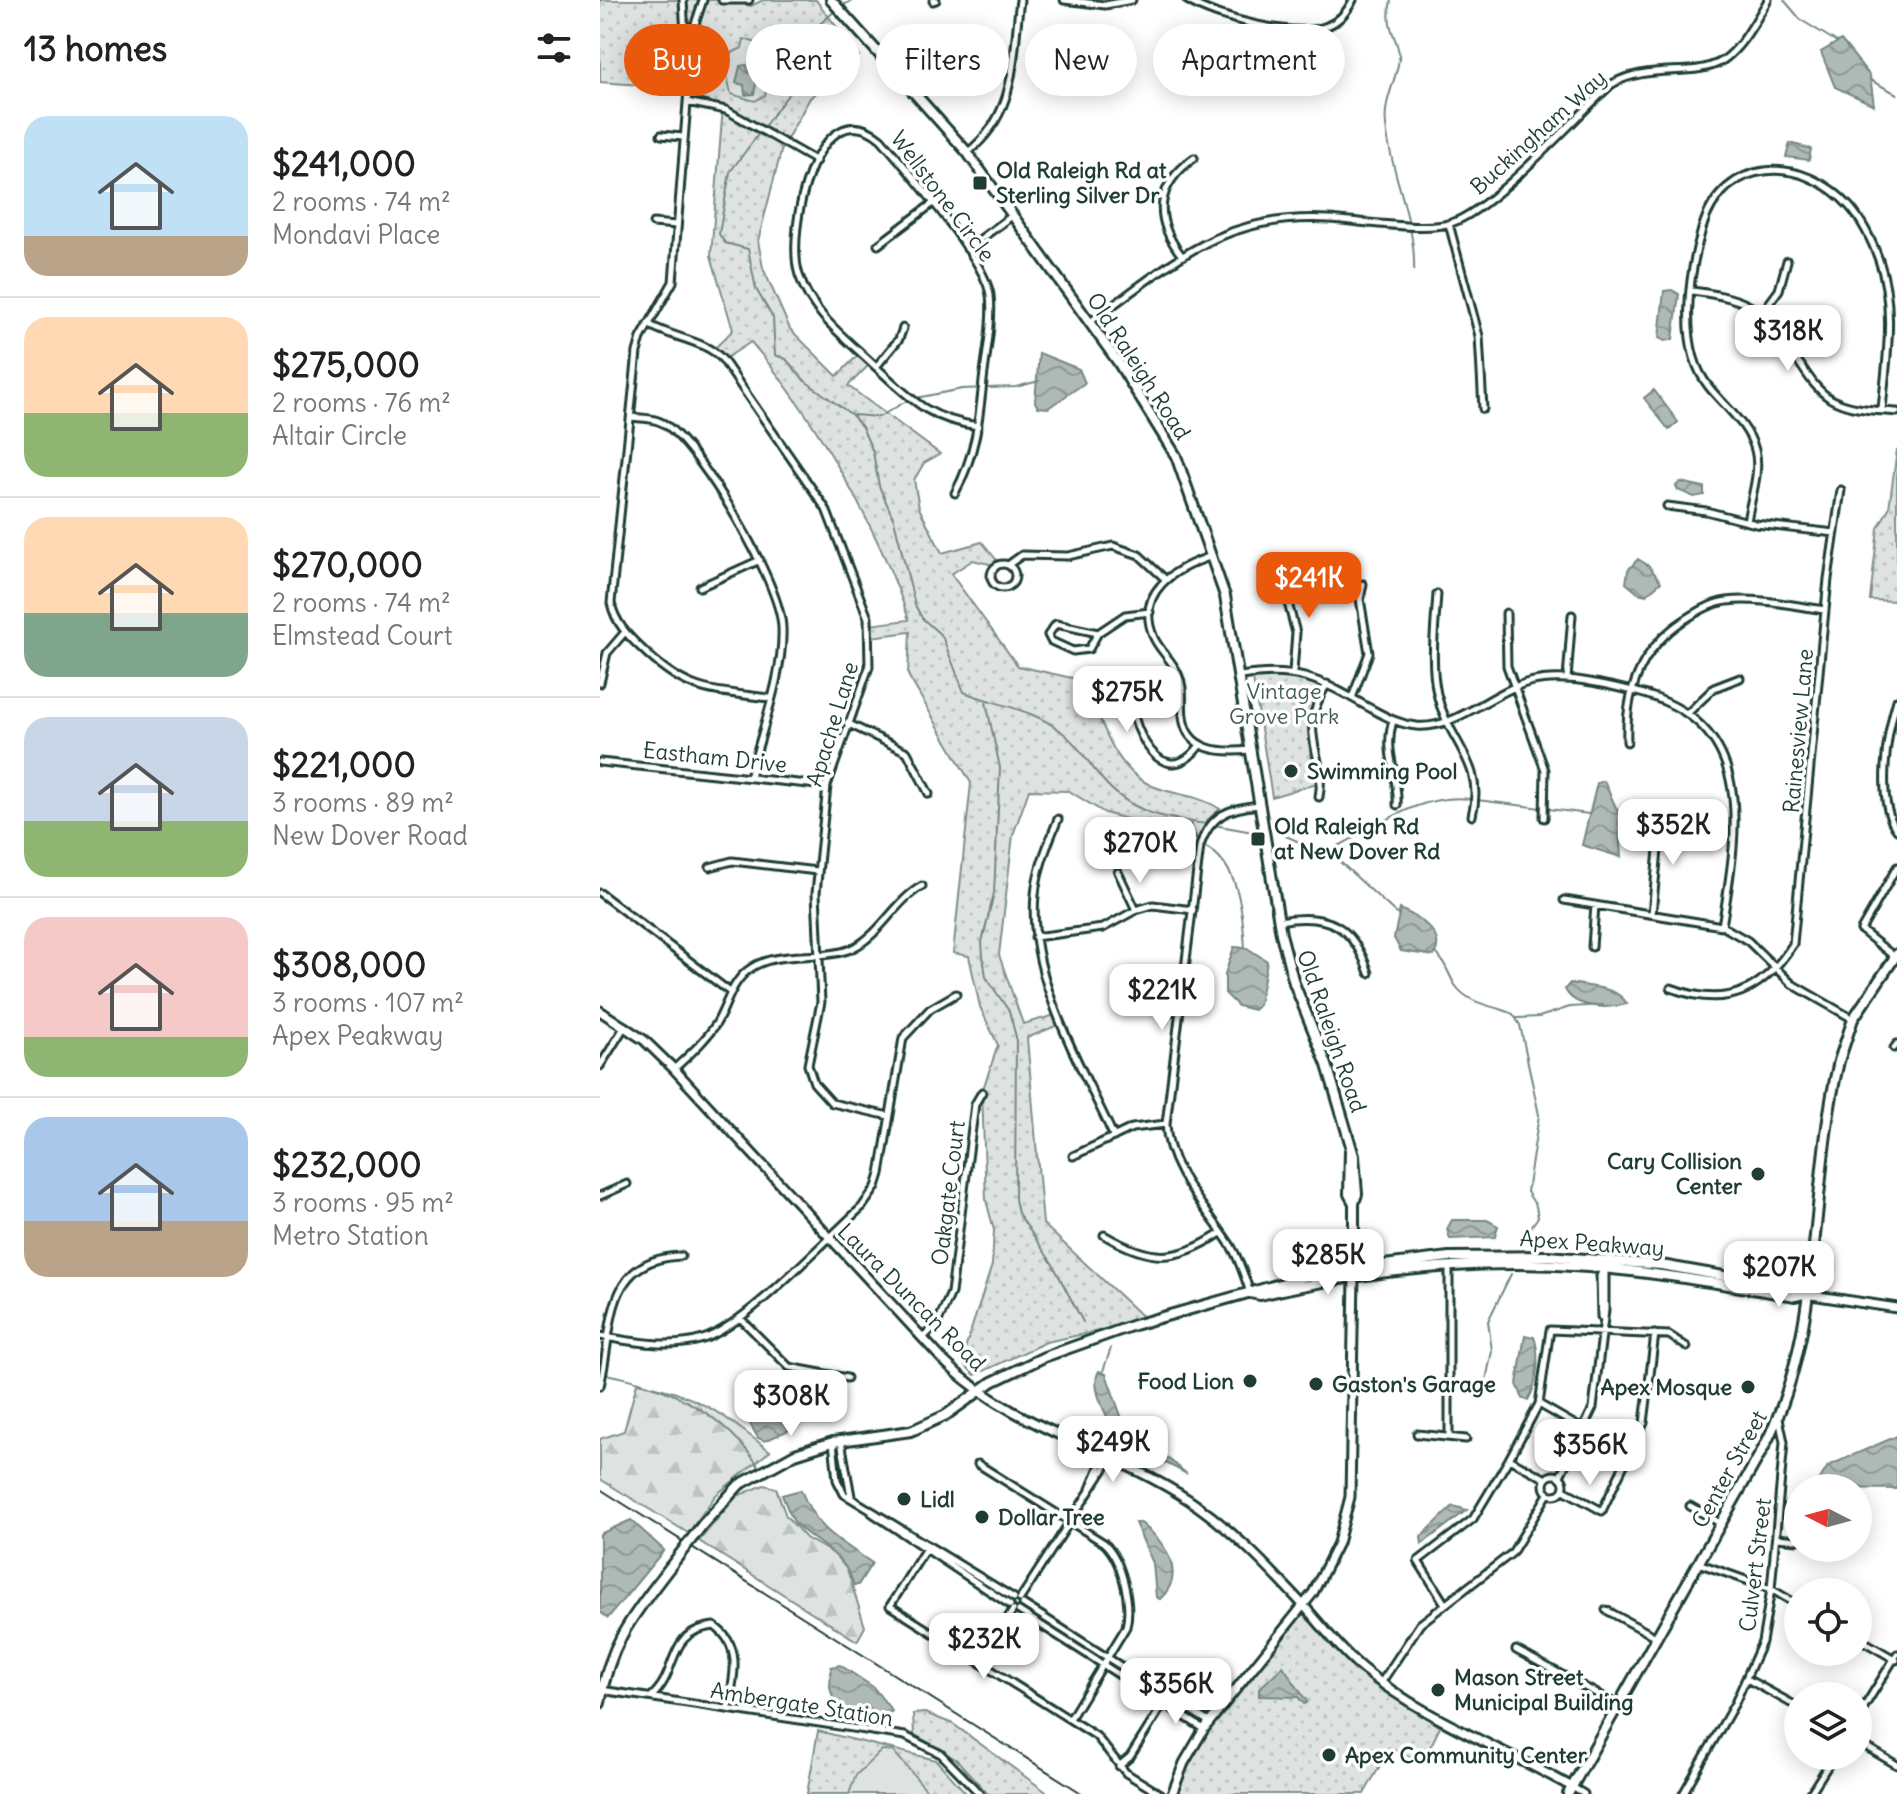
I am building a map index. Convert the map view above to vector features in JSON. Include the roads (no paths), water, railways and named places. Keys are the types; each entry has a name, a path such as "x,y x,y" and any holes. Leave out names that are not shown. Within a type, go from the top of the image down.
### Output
{"main road":[{"name":"Old Raleigh Road","path":"831,0 967,152 1090,322 1166,437 1213,556 1241,676 1279,921 1294,983 1327,1065 1350,1149 1349,1194 1354,1203 1354,1271"},
{"name":"Center Street","path":"1570,1791 1779,1418 1792,1379 1834,1084 1853,1019 1896,957"},
{"name":"Apex Peakway","path":"600,1703 609,1659 625,1625 724,1499 749,1478 795,1454 837,1442 911,1431 946,1415 1012,1371 1088,1341 1250,1293 1260,1295 1354,1271 1481,1256 1710,1273 1792,1288 1805,1294"},
{"name":"Apex Peakway","path":"1354,1271 1605,1264"}],"street":[{"path":"683,0 684,24"},
{"path":"695,24 703,0"},
{"path":"722,0 749,0"},
{"path":"967,152 990,133 1003,110 1020,0"},
{"path":"1064,0 1105,5 1132,0"},
{"path":"1187,0 1232,20 1312,30 1335,23 1353,0"},
{"name":"Buckingham Way","path":"1449,224 1495,194 1621,78 1654,70 1721,62 1739,44 1768,0"},
{"path":"687,96 673,282 648,324 637,352 610,591 613,611 625,632 666,672 686,684 769,698"},
{"path":"687,102 734,114 816,161"},
{"name":"Wellstone Circle","path":"955,493 970,467 978,426 990,293 983,273 967,249 881,139 869,131 850,129 837,133 826,143 816,161 796,210 794,240 799,275 823,318 933,416 978,426"},
{"path":"661,135 683,137"},
{"path":"1182,256 1164,230 1161,207 1173,179 1194,158"},
{"path":"1747,522 1756,455 1745,431 1706,384 1694,363 1688,332 1704,223 1718,195 1733,181 1748,174 1776,170 1801,175 1826,187 1860,221 1882,269 1889,311 1882,410"},
{"path":"878,245 932,204"},
{"path":"967,249 1013,215"},
{"path":"1090,322 1182,256 1225,232 1279,218 1449,224 1479,336 1483,409"},
{"path":"653,223 676,225"},
{"path":"1762,313 1779,290 1787,261"},
{"path":"1692,291 1735,297 1762,313 1824,395 1850,406 1897,412"},
{"name":"Apache Lane","path":"648,324 718,355 826,509 864,604 871,633 869,667 827,786 817,871 821,1002 807,1055 810,1075 821,1095 832,1103 889,1116"},
{"path":"876,367 899,339 903,328"},
{"path":"631,417 661,423 675,433 740,524 760,560 782,626 782,646 750,777"},
{"name":"Rainesview Lane","path":"1671,988 1699,994 1737,995 1755,987 1774,968 1795,936 1825,610 1841,490"},
{"path":"1667,506 1706,511 1747,522 1835,533"},
{"path":"1008,565 1014,570 1014,581 1005,587 998,586 992,577 993,570 998,565 1008,565 1022,555 1068,556 1119,546 1139,555 1164,578"},
{"path":"1213,556 1191,563 1164,578 1154,594 1150,612 1156,642 1176,670 1183,691 1184,722 1200,745 1219,752 1252,749"},
{"path":"700,587 760,560"},
{"path":"1280,573 1296,633 1293,672"},
{"path":"1352,698 1369,653 1360,599 1363,584"},
{"path":"1437,594 1434,674 1446,721 1475,774 1477,796 1472,816"},
{"path":"1627,742 1639,668 1655,643 1712,605 1742,600 1825,610"},
{"path":"1098,633 1056,624 1048,635 1051,641 1078,652 1089,649 1098,633 1125,615 1150,612"},
{"path":"1506,613 1504,649 1514,687 1543,761 1544,818"},
{"path":"1567,679 1572,615"},
{"path":"600,683 607,653 625,632"},
{"path":"1176,670 1135,683 1129,695 1130,704 1145,743 1157,758 1169,763 1182,762 1200,745"},
{"path":"1241,676 1293,672 1327,684 1393,721 1417,726 1446,721 1514,687 1544,679 1567,679 1633,691 1689,712 1718,745 1730,779 1733,851 1722,926"},
{"path":"1689,712 1714,688 1740,678"},
{"path":"1319,797 1321,786 1312,749 1311,724 1327,684"},
{"path":"1897,700 1891,721 1885,798 1887,813 1897,830"},
{"path":"1393,721 1389,750 1397,805"},
{"path":"847,723 907,752 929,794"},
{"name":"Eastham Drive","path":"600,762 827,786"},
{"path":"1250,1293 1239,1261 1180,1171 1170,1150 1166,1124 1200,846 1207,829 1224,812 1260,805"},
{"path":"1652,914 1661,817"},
{"path":"1058,819 1037,883 1035,937 1045,980 1114,1137"},
{"path":"710,867 732,861 817,871"},
{"path":"1896,957 1861,930 1897,867"},
{"path":"1118,872 1136,910"},
{"path":"674,1069 711,1031 730,992 745,973 761,963 820,955 860,944 908,894 922,886"},
{"path":"600,893 730,992"},
{"path":"1564,900 1722,926 1748,941 1774,968 1803,991 1853,1019"},
{"path":"1035,937 1103,928 1136,910 1153,905 1193,910"},
{"path":"1592,947 1595,905"},
{"path":"1279,921 1309,919 1340,926 1360,947 1369,973"},
{"path":"600,1336 673,1344 693,1342 722,1331 862,1207 876,1187 903,1038 930,1009 956,994"},
{"path":"1145,1007 1179,1012"},
{"name":"Laura Duncan Road","path":"600,1011 625,1026 674,1069 951,1368 980,1390 1040,1426 1164,1484 1222,1522 1353,1660 1381,1683 1570,1791"},
{"path":"600,1066 625,1026"},
{"name":"Oakgate Court","path":"923,1338 937,1324 951,1293 975,1104 982,1092"},
{"path":"1073,1156 1132,1128 1166,1124"},
{"path":"600,1196 627,1184"},
{"path":"1104,1235 1136,1253 1162,1256 1189,1251 1221,1233"},
{"path":"600,1386 615,1300 630,1275 658,1258 681,1256"},
{"path":"1605,1264 1607,1275 1596,1397 1585,1430 1560,1476 1564,1490 1602,1511 1631,1457 1648,1410 1655,1334"},
{"path":"1449,1266 1449,1437"},
{"name":"Old Raleigh Road","path":"1172,1794 1184,1763 1207,1725 1303,1606 1338,1543 1350,1497 1354,1271"},
{"path":"1805,1294 1897,1308"},
{"path":"740,1318 789,1367 847,1378"},
{"path":"1445,1604 1418,1561 1473,1519 1509,1459 1539,1404 1550,1330 1655,1334 1678,1337 1687,1347"},
{"path":"1539,1404 1631,1457"},
{"name":"Culvert Street","path":"1683,1794 1747,1679 1764,1635 1784,1442 1779,1418"},
{"path":"1417,1434 1466,1439"},
{"path":"837,1442 839,1485 851,1497 1014,1609 1106,1661 1207,1725"},
{"path":"980,1662 1090,1490 1108,1456"},
{"path":"1509,1459 1546,1479"},
{"path":"978,1464 1104,1543 1119,1566 1128,1620 1070,1719"},
{"path":"1546,1479 1550,1475 1560,1476"},
{"path":"1381,1683 1410,1636 1445,1604 1512,1553 1548,1494 1546,1479"},
{"path":"1548,1494 1557,1495 1564,1490"},
{"path":"1690,1506 1721,1523"},
{"path":"1776,1538 1784,1539"},
{"path":"927,1548 1019,1600 1106,1661"},
{"path":"927,1548 890,1606 1101,1740 1119,1766 1160,1794"},
{"path":"1698,1563 1771,1589 1784,1597"},
{"path":"1014,1609 1019,1600"},
{"path":"1606,1610 1656,1637"},
{"path":"651,1697 664,1683 683,1638 695,1629 714,1626 726,1635 735,1654 728,1708"},
{"path":"1872,1645 1896,1658 1872,1695"},
{"path":"1516,1650 1619,1706"},
{"path":"1119,1766 1130,1757 1184,1671"},
{"path":"1747,1679 1784,1699"},
{"name":"Ambergate Station","path":"601,1690 905,1736 948,1760 980,1794"},
{"path":"1872,1750 1897,1765"},
{"path":"1810,1794 1825,1770"},
{"path":"1570,1791 1584,1794"}],"water":[{"path":"1841,40 1870,76 1874,105 1835,87 1821,52"},
{"path":"746,65 746,95 744,85 736,83 740,66"},
{"path":"1790,143 1811,149 1809,160 1786,157"},
{"path":"1672,290 1679,294 1673,339 1665,341 1659,338 1664,291"},
{"path":"1039,353 1079,369 1085,383 1048,408 1038,407 1035,402"},
{"path":"1654,390 1678,422 1669,430 1644,398"},
{"path":"1680,482 1704,487 1704,495 1694,497 1678,490 1676,486"},
{"path":"1638,559 1649,566 1661,582 1646,595 1638,593 1626,583 1628,570"},
{"path":"1604,781 1618,812 1621,857 1582,845 1597,783"},
{"path":"1400,909 1415,916 1434,933 1437,948 1434,956 1401,951 1394,938"},
{"path":"1234,947 1247,948 1267,961 1259,1005 1254,1010 1238,1006 1225,993 1225,974"},
{"path":"1570,983 1610,990 1627,1004 1601,1007 1584,1004 1569,996 1565,989"},
{"path":"1452,1220 1487,1220 1498,1226 1495,1237 1450,1239 1447,1229"},
{"path":"1525,1335 1534,1337 1537,1352 1536,1378 1528,1400 1523,1399 1517,1384"},
{"path":"1099,1371 1106,1374 1126,1430 1123,1437 1115,1433 1101,1402 1096,1385"},
{"path":"771,1417 798,1426 765,1441 758,1438 748,1420"},
{"path":"1897,1436 1897,1489 1872,1489 1872,1474 1823,1474 1828,1466"},
{"path":"1139,1441 1148,1442 1187,1474 1141,1450"},
{"path":"801,1490 821,1525 872,1563 858,1585 854,1585 837,1557 794,1521 782,1495"},
{"path":"1453,1506 1467,1510 1422,1544 1421,1537"},
{"path":"631,1520 664,1550 608,1618 600,1612 600,1534"},
{"path":"1135,1523 1141,1523 1158,1539 1170,1558 1172,1579 1160,1599 1156,1597 1153,1563"},
{"path":"840,1665 873,1687 892,1711 883,1718 836,1708 830,1688 831,1667"},
{"path":"1283,1666 1307,1702 1304,1704 1298,1697 1259,1696 1259,1689"}],"waterway":[{"path":"841,6 854,0"},
{"path":"1391,0 1391,28 1399,59 1386,108 1386,125 1411,233 1414,270"},
{"path":"1784,0 1801,20 1837,42"},
{"path":"836,10 799,42 790,92 730,172 719,234 725,243 748,249 756,289 773,318 775,355 786,359 805,381 852,415 862,427 873,452 879,486 894,520 915,605 922,618 942,636 964,692 1051,724 1073,743 1124,800 1163,817 1207,824"},
{"path":"1870,80 1897,94"},
{"path":"916,398 962,389 1016,387 1039,381"},
{"path":"853,415 879,417 910,399"},
{"path":"986,702 1000,768 994,893 982,942 986,977 1009,1011 1016,1037 1015,1199 1018,1213 1052,1263 1083,1322"},
{"path":"1326,852 1414,807 1451,798 1471,799"},
{"path":"1477,800 1589,814"},
{"path":"1190,823 1198,842"},
{"path":"1214,825 1253,832"},
{"path":"1277,832 1337,859 1399,916"},
{"path":"1204,846 1216,854 1232,877 1243,920 1245,949"},
{"path":"1435,952 1461,992 1474,1001 1513,1014 1520,1025 1539,1115 1527,1192 1536,1206 1538,1217 1519,1244"},
{"path":"1517,1018 1539,1017 1570,1007 1603,1005"},
{"path":"1485,1385 1492,1351 1488,1321 1511,1274"},
{"path":"1103,1371 1111,1348"},
{"path":"605,1374 651,1386 694,1405 731,1433 761,1470"}],"railway":[{"path":"600,1489 1083,1794"}],"place":[{"name":"Old Raleigh Rd at Sterling Silver Dr","path":"980,183"},
{"name":"Swimming Pool","path":"1291,771"},
{"name":"Old Raleigh Rd at New Dover Rd","path":"1258,839"},
{"name":"Cary Collision Center","path":"1758,1174"},
{"name":"Food Lion","path":"1250,1381"},
{"name":"Gaston's Garage","path":"1316,1384"},
{"name":"Apex Mosque","path":"1748,1387"},
{"name":"Lidl","path":"904,1499"},
{"name":"Dollar Tree","path":"982,1517"},
{"name":"Mason Street Municipal Building","path":"1438,1690"},
{"name":"Apex Community Center","path":"1329,1755"}],"park label":[{"name":"Vintage Grove Park","path":"1284,704"}]}
